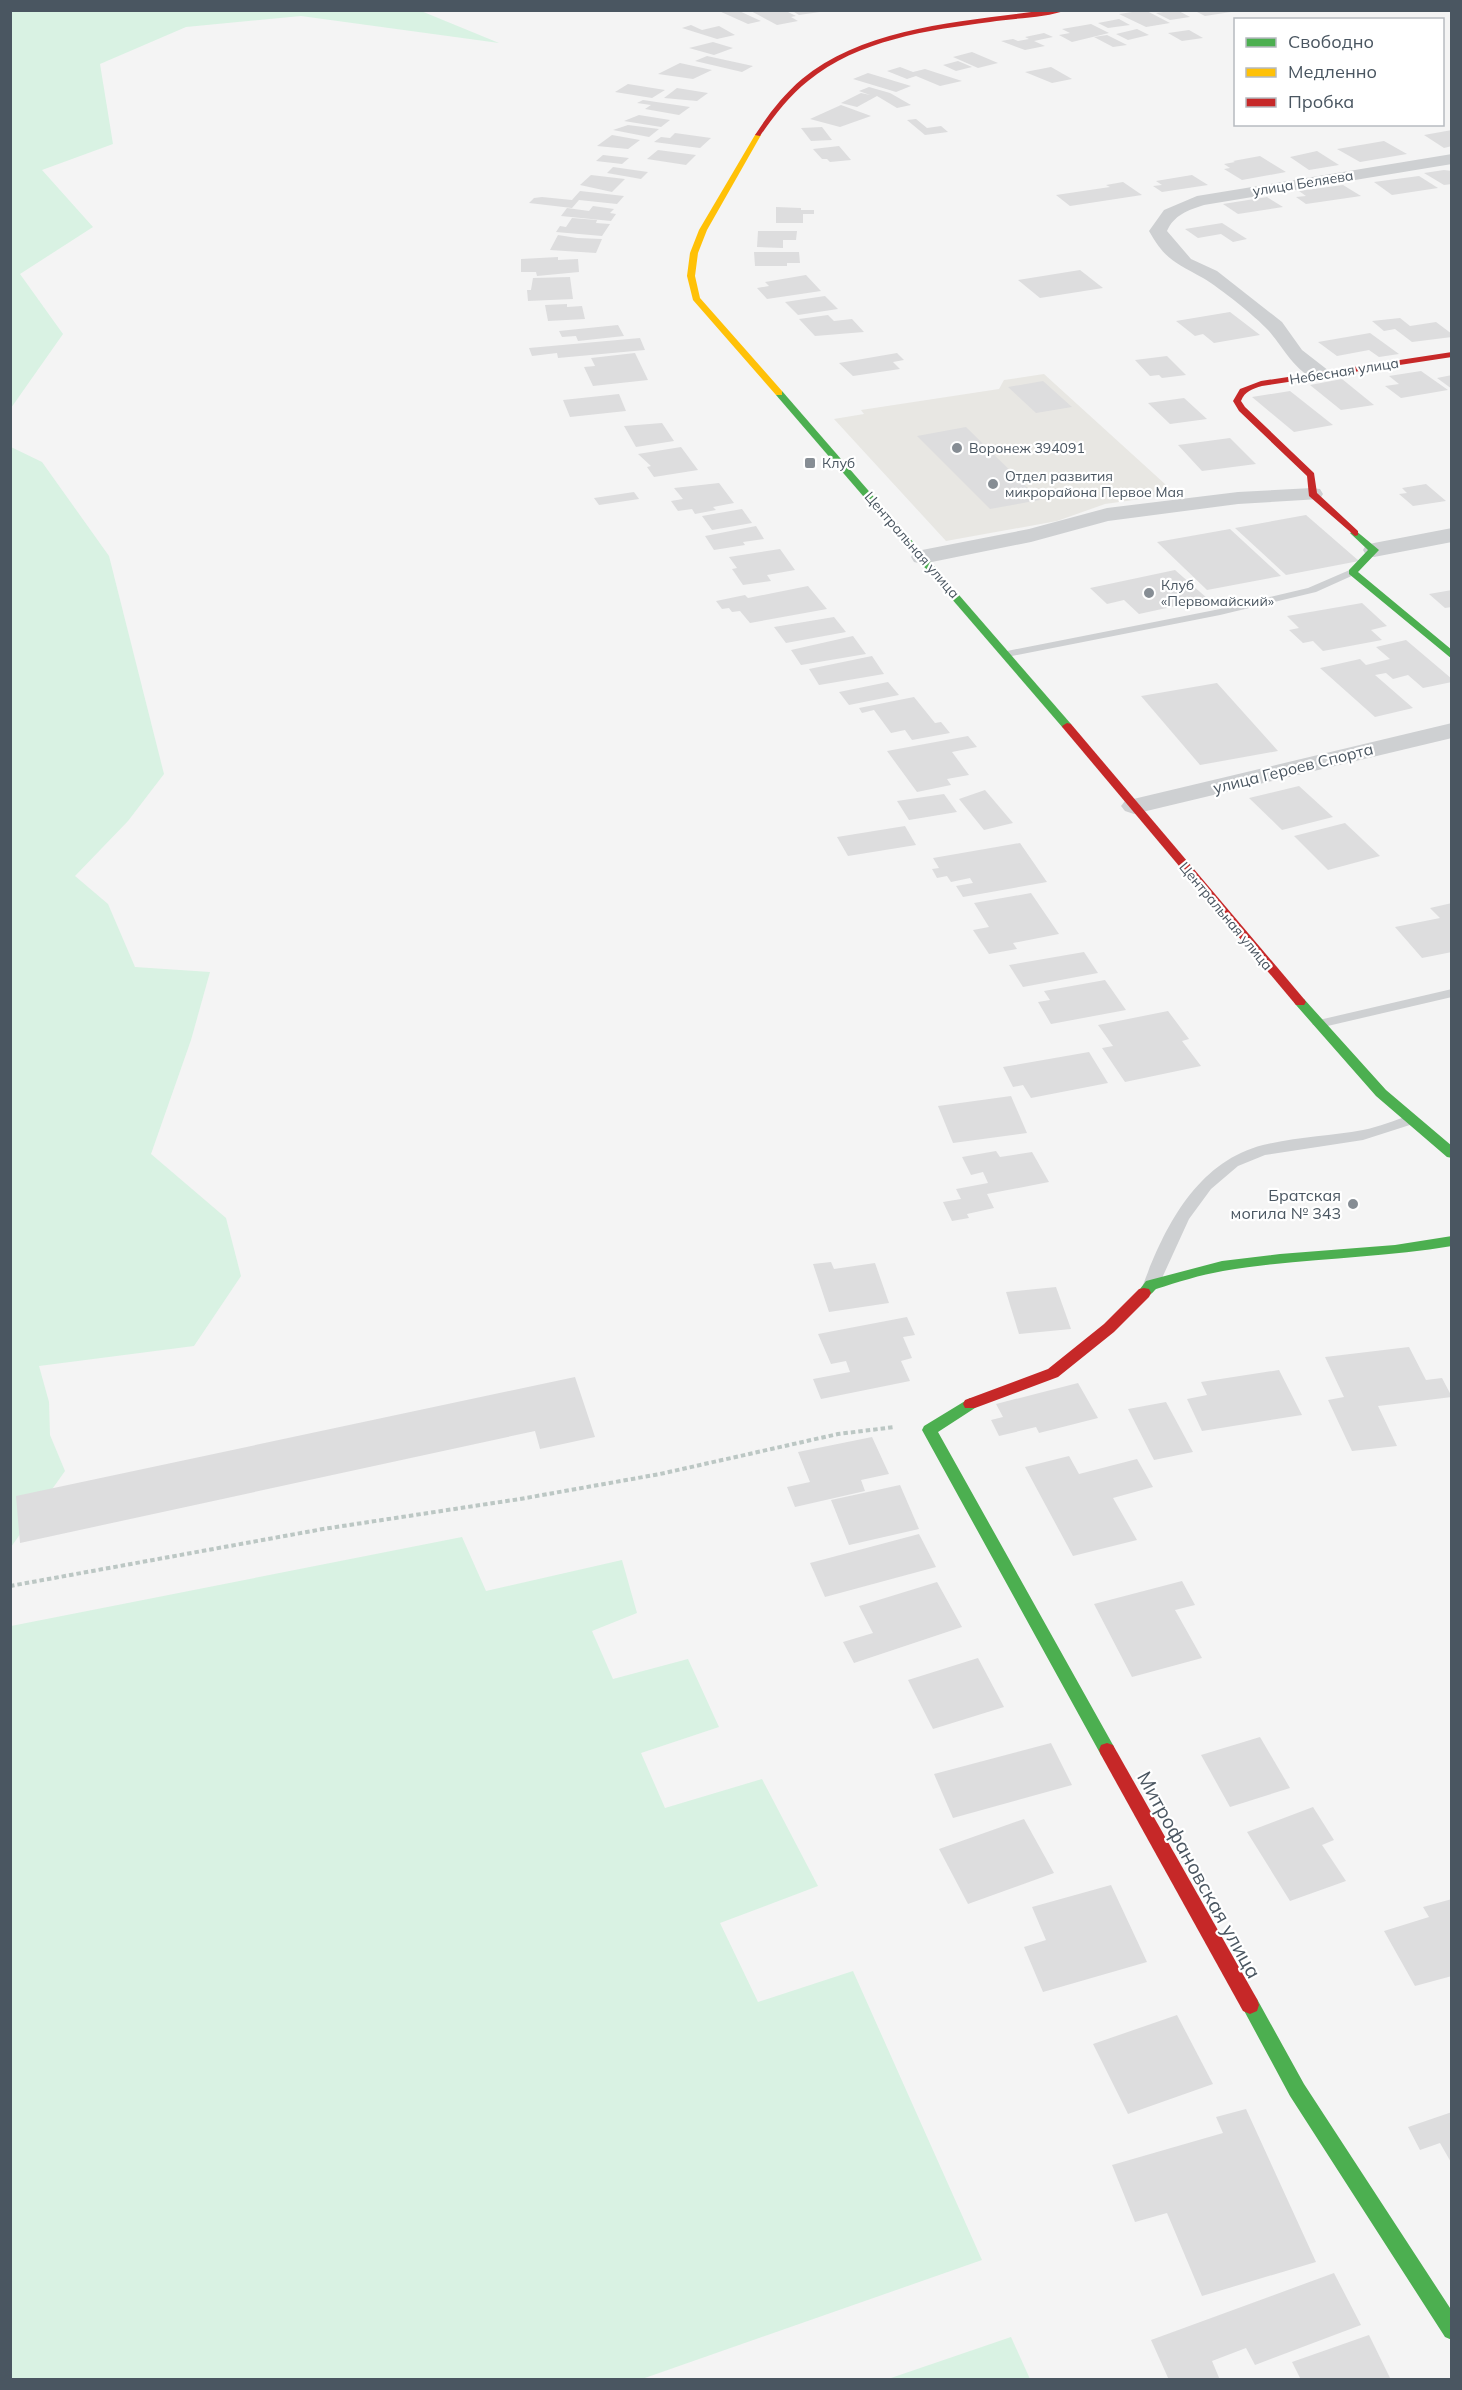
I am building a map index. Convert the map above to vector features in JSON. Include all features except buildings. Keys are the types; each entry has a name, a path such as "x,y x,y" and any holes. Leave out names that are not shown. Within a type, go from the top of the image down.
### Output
{"street":[{"name":"Центральная улица","path":"1064,10 901,38 850,54 816,72 801,83 775,110 757,135 708,222 691,274 696,298 1007,654 1319,1024 1381,1093 1452,1154"},
{"name":"улица Беляева","path":"1322,375 1295,354 1275,326 1211,275 1185,263 1164,243 1158,231 1161,222 1172,211 1203,200 1452,159"},
{"name":"Небесная улица","path":"1312,494 1311,475 1242,409 1237,401 1239,394 1246,388 1261,384 1452,354"},
{"path":"922,557 1031,535 1107,515 1238,498 1312,494 1374,550"},
{"path":"1452,535 1374,550 1352,572 1452,656"},
{"name":"улица Героев Спорта","path":"1134,806 1452,730"},
{"path":"929,1430 951,1418 974,1401 1053,1373 1109,1328 1151,1285 1221,1266 1309,1256 1407,1250 1452,1241"},
{"name":"Митрофановская улица","path":"929,1430 1297,2090 1452,2330"}],"lane":[{"path":"1007,654 1220,612 1312,590 1352,572"},
{"path":"1319,1024 1452,993"},
{"path":"1151,1285 1162,1249 1209,1180 1235,1161 1269,1150 1366,1134 1412,1120"}],"path":[{"path":"10,1586 323,1529 520,1499 636,1478 838,1434 888,1427 929,1430"}],"shaded area":[{"path":"1044,374 1176,494 1105,504 1057,521 946,541 834,419 864,414 861,410 999,389 1004,380"}],"green space":[{"path":"11,10 421,11 499,43 301,16 186,27 100,64 113,144 42,170 93,227 20,274 63,334 11,408"},
{"path":"11,447 42,462 109,556 164,774 128,821 75,876 108,904 135,967 210,972 191,1040 151,1154 226,1218 241,1276 194,1346 39,1366 49,1402 50,1435 65,1471 11,1547"},
{"path":"462,1537 486,1591 622,1560 637,1613 592,1631 613,1679 688,1659 719,1727 641,1753 665,1808 762,1779 818,1886 720,1923 758,2002 853,1971 982,2260 642,2379 11,2379 11,1626"},
{"path":"1011,2337 1030,2379 888,2379"}],"traffic: fast":[{"path":"779,393 1067,726"},
{"path":"1355,533 1374,550 1352,572 1452,656"},
{"path":"1300,1002 1381,1093 1452,1154"},
{"path":"1144,1293 1151,1285 1222,1266 1423,1246 1452,1241"},
{"path":"970,1404 929,1430 1107,1750"},
{"path":"1250,2005 1297,2090 1452,2330"}],"traffic: slow":[{"path":"758,135 703,230 694,253 691,276 696,298 779,393"}],"traffic: jam":[{"path":"758,135 779,106 804,80 824,66 850,53 879,42 941,27 1064,10"},
{"path":"1355,533 1312,494 1311,475 1242,409 1237,401 1238,397 1246,389 1261,384 1452,354"},
{"path":"1067,726 1300,1002"},
{"path":"970,1404 1053,1373 1109,1328 1144,1293"},
{"path":"1107,1750 1250,2005"}],"place":[{"name":"Воронеж 394091","path":"957,448"},
{"name":"Клуб","path":"810,463"},
{"name":"Отдел развития микрорайона Первое Мая","path":"993,484"},
{"name":"Клуб «Первомайский»","path":"1149,593"},
{"name":"Братская могила № 343","path":"1353,1204"}]}
